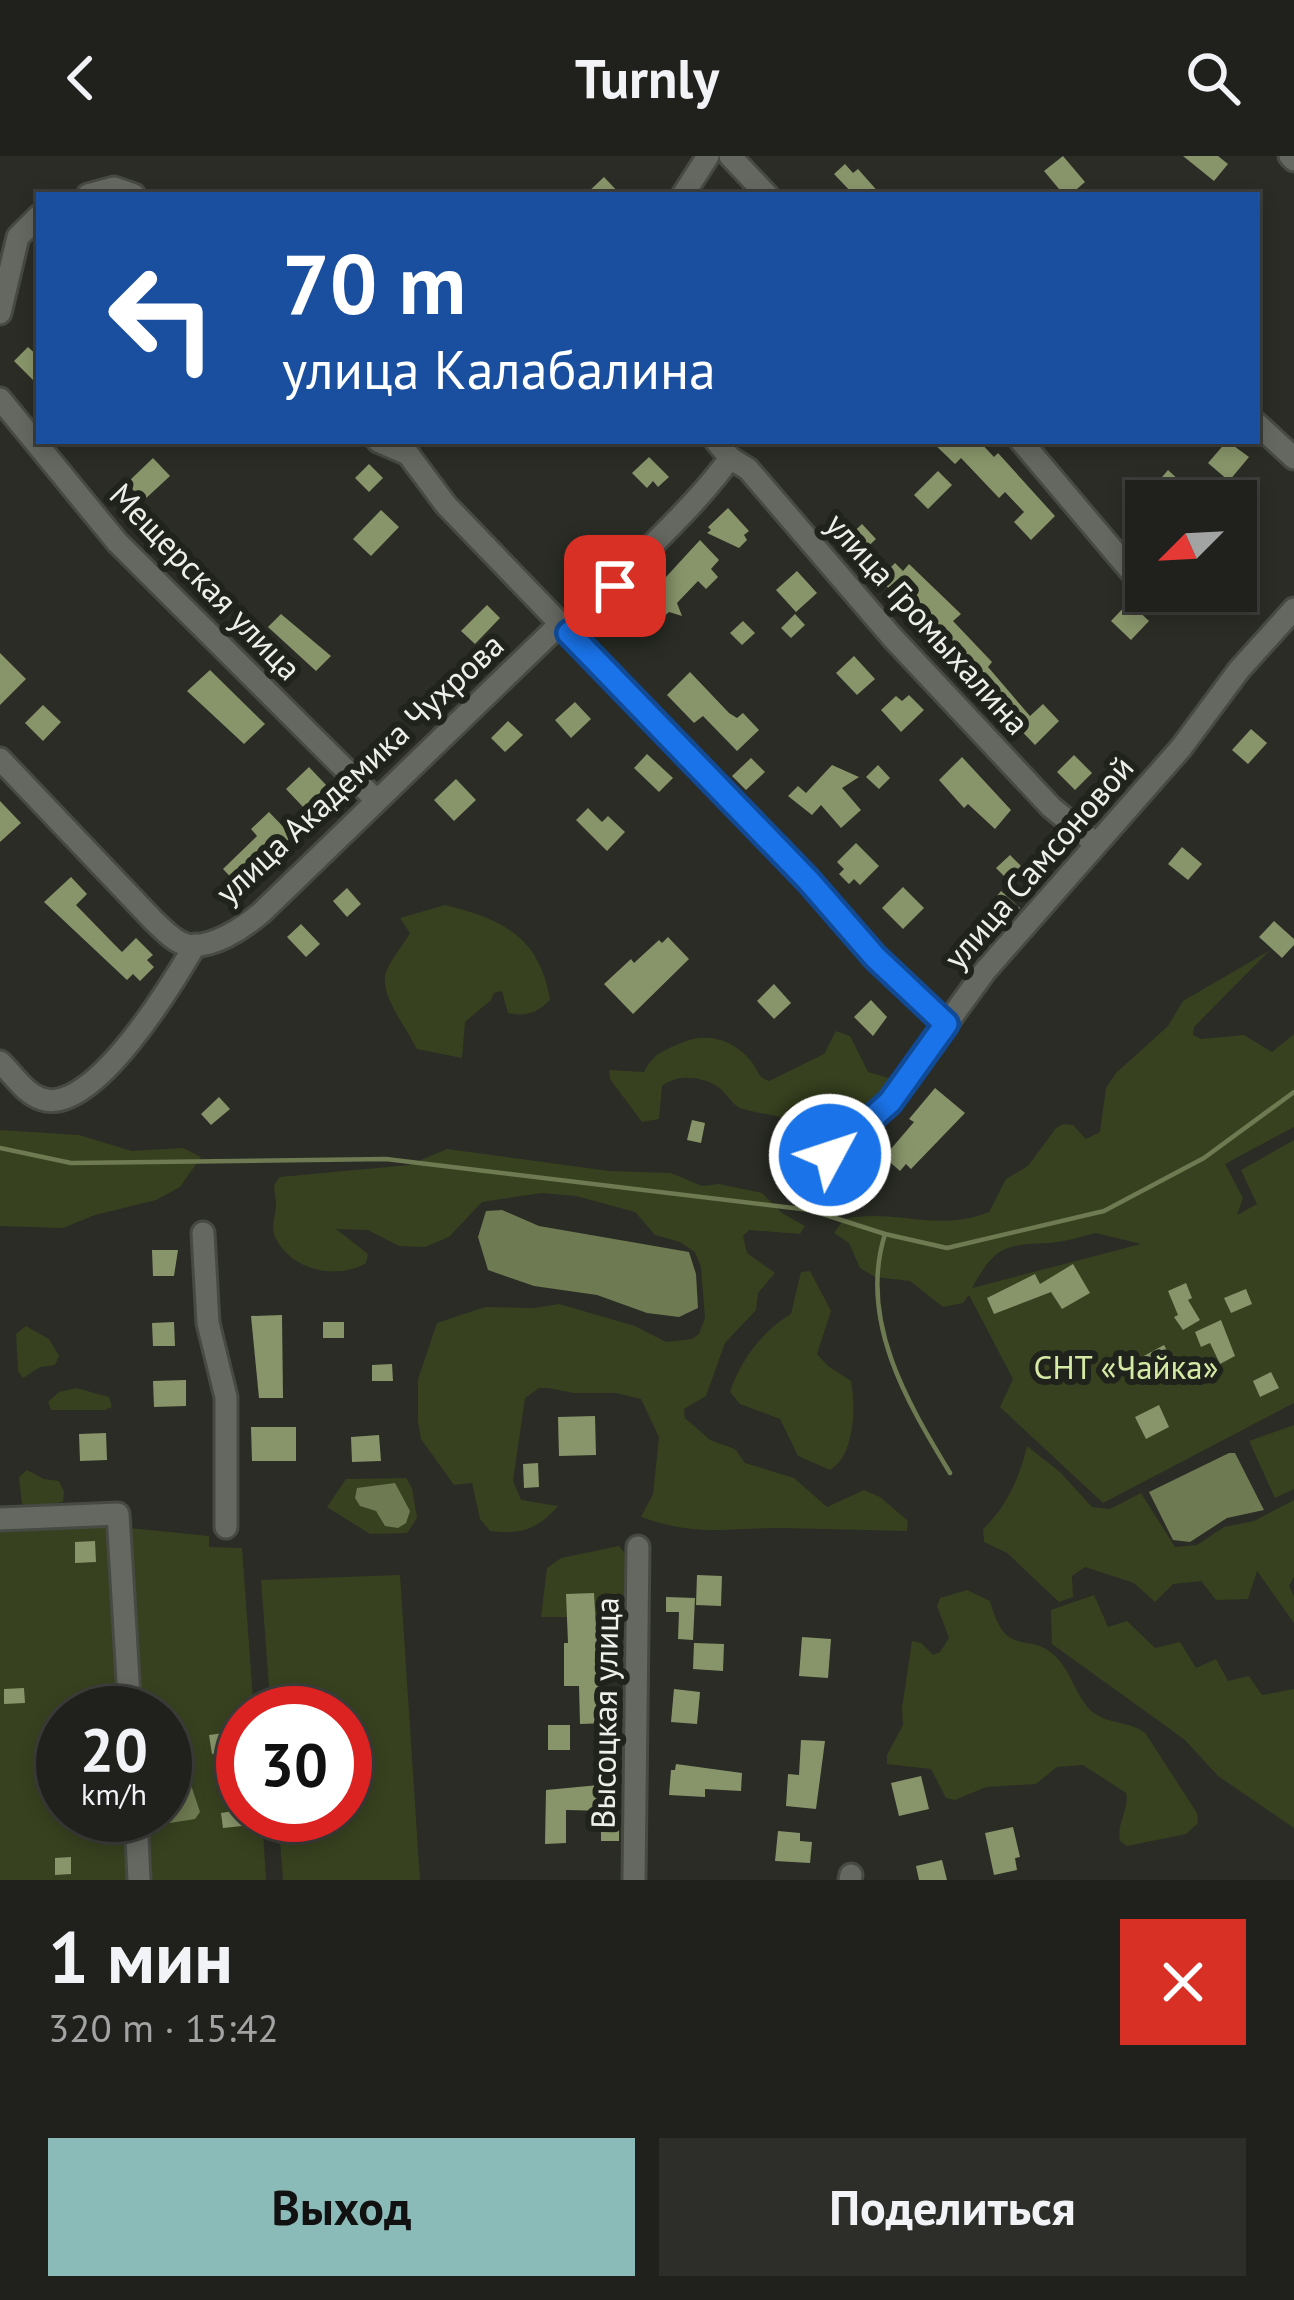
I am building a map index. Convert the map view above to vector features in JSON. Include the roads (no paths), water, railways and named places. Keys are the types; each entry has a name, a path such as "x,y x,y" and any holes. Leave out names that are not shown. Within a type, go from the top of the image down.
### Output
{"street":[{"path":"685,192 708,156"},
{"path":"730,156 764,192"},
{"path":"0,313 18,237 36,219"},
{"name":"Мещерская улица","path":"0,399 36,443"},
{"path":"1260,427 1294,458"},
{"name":"Мещерская улица","path":"37,444 117,542 375,799"},
{"path":"1025,444 1125,563"},
{"path":"415,448 446,505 808,880 875,957 946,1024"},
{"name":"улица Академика Чухрова","path":"195,945 220,939 249,923 375,799 564,628 586,624 624,574 715,478 723,449"},
{"name":"улица Громыхалина","path":"723,449 748,469 876,619 1034,790 1096,844"},
{"name":"улица Самсоновой","path":"830,1155 890,1102 1015,936 1294,609"},
{"path":"0,760 154,922 181,943 195,945 145,1025 72,1094 54,1101 39,1098 0,1062"},
{"path":"203,1233 208,1324 226,1397 226,1527"},
{"path":"0,1520 118,1514 128,1686"},
{"name":"Высоцкая улица","path":"634,1880 638,1547"},
{"path":"138,1842 140,1880"}],"waterway":[{"path":"0,1148 71,1163 386,1159 810,1210 947,1248 1104,1211 1204,1158 1294,1092"},
{"path":"885,1234 878,1266 882,1329 903,1389 950,1473"}],"park label":[{"name":"СНТ «Чайка»","path":"1126,1366"}]}
